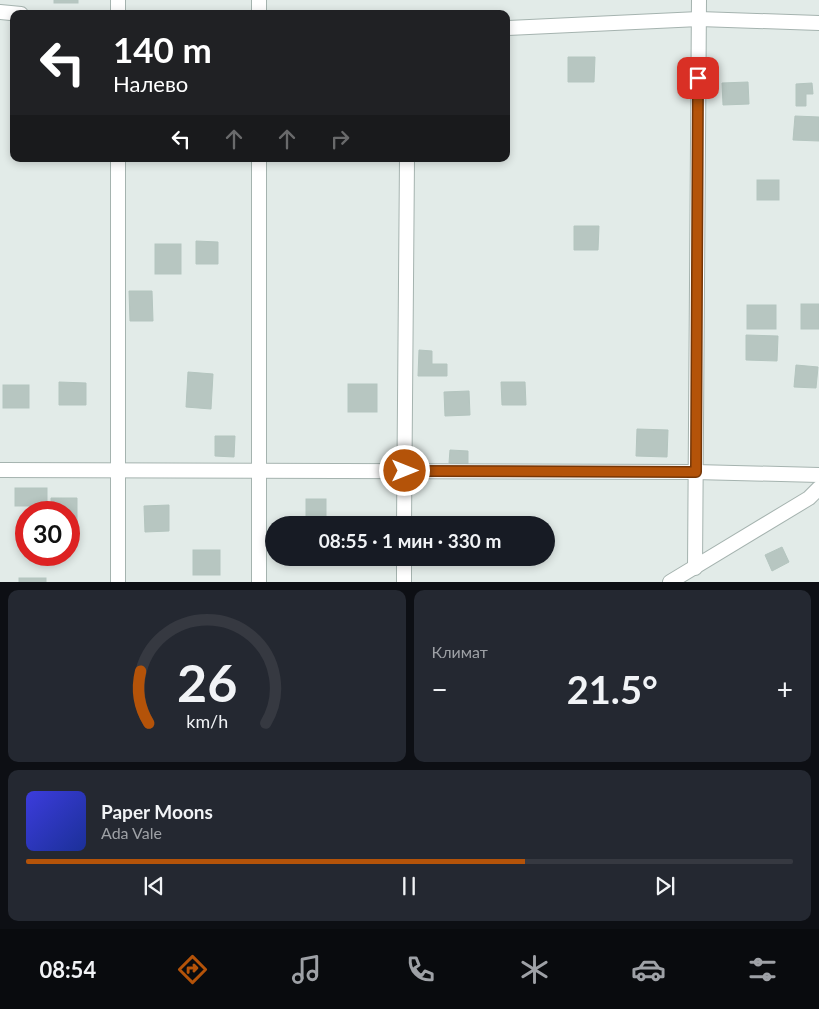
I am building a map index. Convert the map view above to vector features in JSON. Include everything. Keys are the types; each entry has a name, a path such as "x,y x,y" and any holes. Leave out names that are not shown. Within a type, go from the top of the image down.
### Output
{"street":[{"path":"695,568 699,0"},
{"path":"510,28 699,19 819,24"},
{"path":"118,162 118,582"},
{"path":"259,162 259,582"},
{"path":"404,516 407,162"},
{"path":"0,470 696,472 819,475"},
{"path":"670,582 809,498 819,488"},
{"path":"404,566 404,582"}],"building":[{"path":"54,0 78,0 78,3 54,3"},
{"path":"568,57 595,57 594,82 568,82"},
{"path":"748,82 749,104 723,105 722,83"},
{"path":"812,83 813,94 806,94 806,106 796,106 796,84"},
{"path":"795,116 819,117 819,141 793,140"},
{"path":"757,180 779,180 779,200 757,200"},
{"path":"574,226 599,226 598,250 574,250"},
{"path":"196,241 218,242 218,264 196,264"},
{"path":"155,244 181,244 181,274 155,274"},
{"path":"129,291 152,291 153,321 130,321"},
{"path":"801,304 819,304 819,329 801,329"},
{"path":"747,305 776,305 776,329 747,329"},
{"path":"746,335 778,336 777,361 746,360"},
{"path":"419,350 432,351 432,364 447,364 447,376 418,376"},
{"path":"796,365 818,367 816,388 794,387"},
{"path":"188,372 213,374 211,409 186,407"},
{"path":"59,382 86,383 86,405 59,405"},
{"path":"501,382 525,382 526,405 502,405"},
{"path":"348,384 377,384 377,412 348,412"},
{"path":"3,385 29,385 29,408 3,408"},
{"path":"469,391 470,415 445,416 444,392"},
{"path":"637,429 668,430 667,457 636,456"},
{"path":"215,436 235,436 234,457 215,456"},
{"path":"450,450 468,451 468,464 449,463"},
{"path":"15,488 47,488 47,501 15,501"},
{"path":"51,498 77,498 77,501 51,501"},
{"path":"306,499 326,499 326,516 306,516"},
{"path":"169,505 169,531 145,532 144,506"},
{"path":"782,547 789,562 772,571 765,555"},
{"path":"193,550 220,550 220,575 193,575"},
{"path":"19,578 46,578 46,582 19,582"}],"route":[{"path":"405,471 696,472 698,78"}]}
